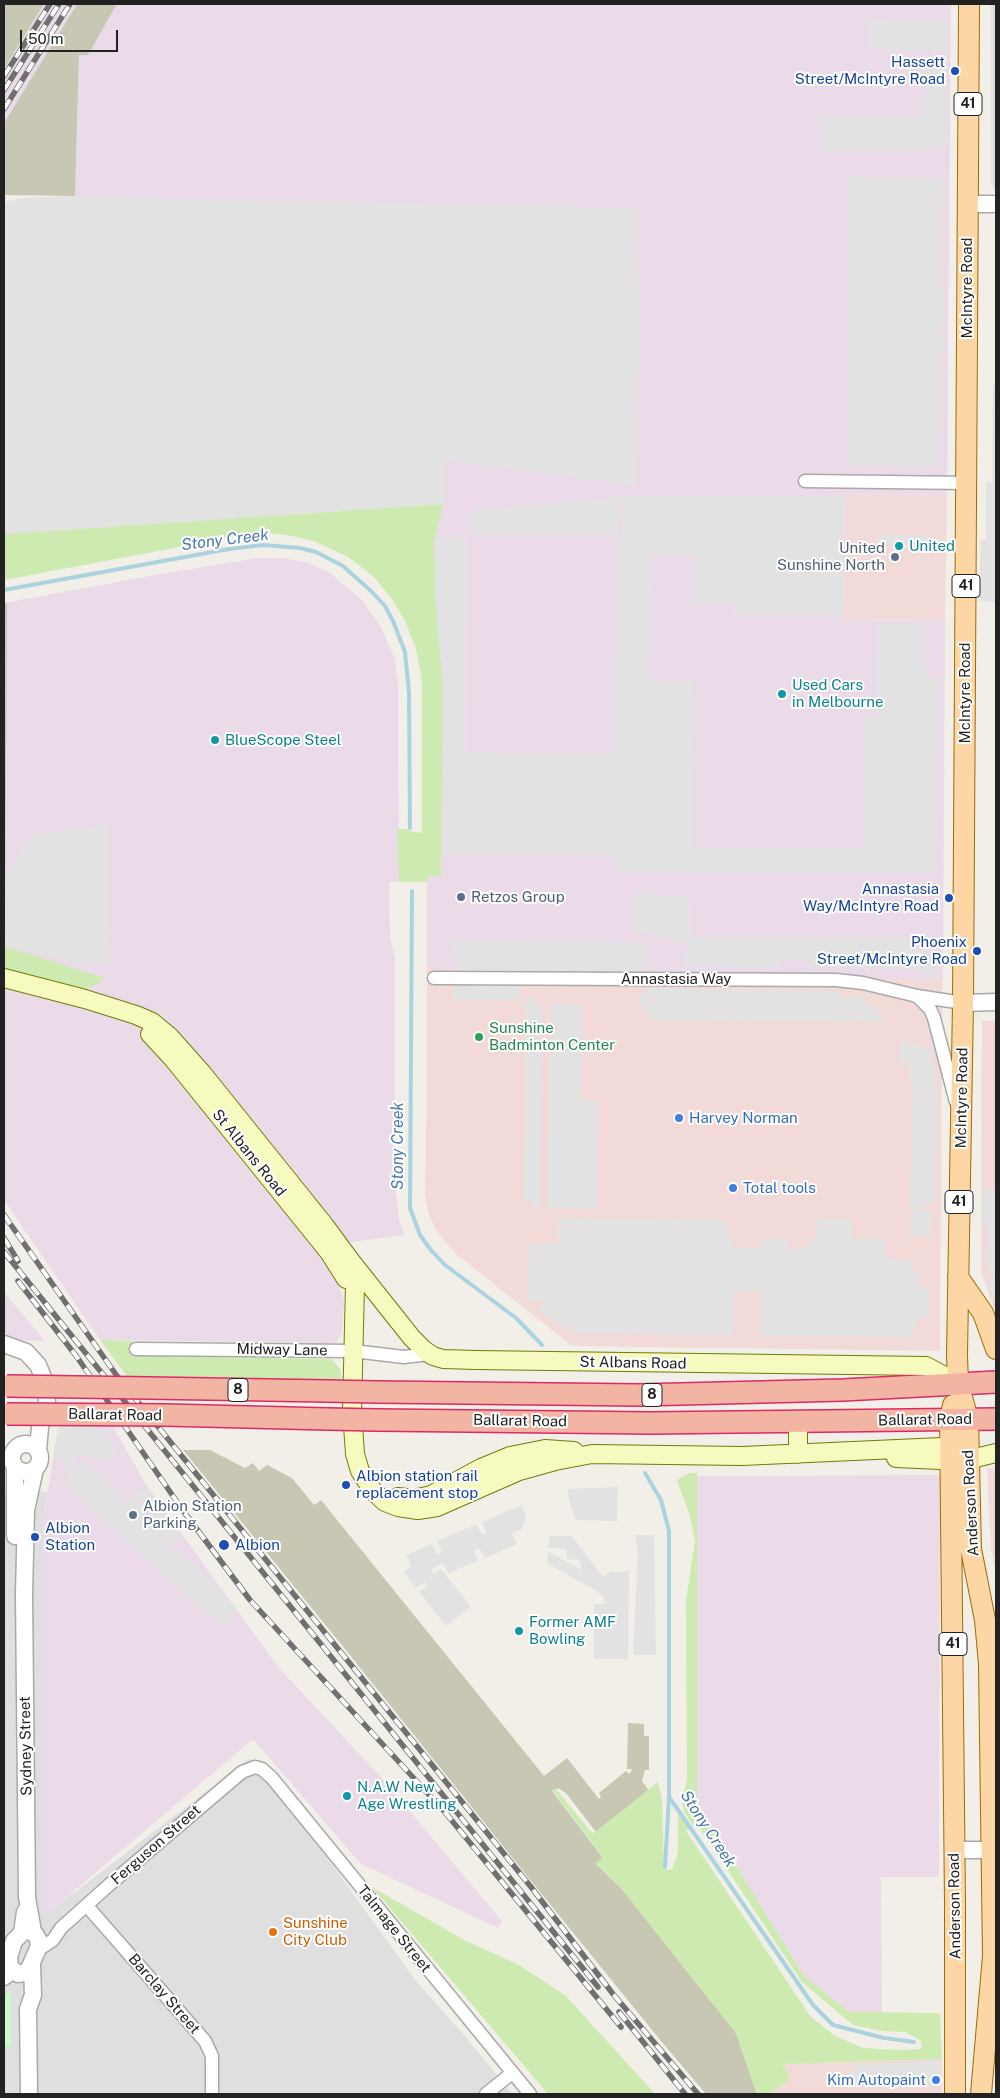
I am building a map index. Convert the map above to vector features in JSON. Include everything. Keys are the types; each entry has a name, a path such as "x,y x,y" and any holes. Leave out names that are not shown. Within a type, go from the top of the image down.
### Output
{"highway":[{"name":"Ballarat Road","path":"5,1386 658,1395 843,1390 996,1382"},
{"name":"Ballarat Road","path":"5,1414 651,1423 996,1419"}],"main road":[{"name":"McIntyre Road","path":"958,1383 963,1003 969,4"},
{"name":"St Albans Road","path":"4,978 123,1011 146,1019 159,1027 180,1057 284,1186 350,1260 412,1338 429,1354 443,1359 460,1360 926,1366 958,1383"},
{"name":"St Albans Road","path":"284,1186 342,1270 354,1309"},
{"name":"St Albans Road","path":"350,1260 355,1285 352,1411 354,1454 358,1466 377,1496 388,1504 404,1509 424,1510 442,1505 530,1462 592,1454 702,1456 996,1453"},
{"path":"958,1276 983,1313 996,1349"},
{"name":"Anderson Road","path":"955,2094 954,1850 960,1453 958,1383"},
{"path":"798,1422 798,1454"},
{"name":"Anderson Road","path":"960,1453 971,1549 985,1620 989,1664 994,1850 993,1956 982,2094"}],"street":[{"path":"968,204 996,204"},
{"path":"805,482 967,483"},
{"name":"Annastasia Way","path":"434,978 836,980 863,983 917,996 963,1003"},
{"path":"917,996 930,1009 934,1018 962,1127"},
{"path":"963,1003 996,1002"},
{"name":"Ballarat Road","path":"4,1344 26,1352 38,1365 45,1382 47,1402 40,1427 38,1450"},
{"name":"Midway Lane","path":"136,1349 353,1351 404,1357 429,1354"},
{"path":"28,1443 38,1450 40,1461 35,1469 27,1472 10,1460 14,1450 20,1444 28,1443"},
{"name":"Sydney Street","path":"10,1460 17,1477 9,1504 14,1520 24,1595 27,1898 17,1955 28,2009 29,2094"},
{"name":"Sydney Street","path":"14,1520 35,1469"},
{"name":"Ferguson Street","path":"17,1955 61,1928 242,1772 255,1767"},
{"name":"Talmage Street","path":"255,1767 262,1769 272,1778 530,2094"},
{"path":"954,1850 994,1850"},
{"name":"Barclay Street","path":"87,1906 205,2041 212,2056 212,2094"},
{"path":"486,2094 512,2074"}],"shaded area":[{"path":"4,4 44,4 4,69"},
{"path":"44,4 77,4 4,123 4,69"},
{"path":"77,4 117,4 88,55 79,55 75,196 4,195 4,123"},
{"path":"117,4 951,4 947,495 845,494 843,619 945,620 943,980 427,968 427,876 441,876 443,686 437,618 434,542 442,504 4,534 4,202 75,196 79,55 88,55"},
{"path":"991,4 996,4 996,191 991,184"},
{"path":"870,19 949,21 948,51 869,49"},
{"path":"923,68 947,68 947,146 927,146 927,151 823,151 824,116 923,116"},
{"path":"847,177 943,178 941,466 847,466"},
{"path":"75,196 637,208 640,321 636,486 444,460 443,504 4,534 4,202 23,198"},
{"path":"993,386 996,386 996,602 980,601 980,540 986,540 986,482 992,482"},
{"name":"United Sunshine North","path":"845,494 947,495 945,620 843,619"},
{"path":"623,496 844,497 843,616 734,616 734,603 695,603 695,556 650,556 649,681 693,682 692,848 863,849 864,718 880,717 880,713 876,712 877,623 926,623 926,677 938,677 936,874 615,873 615,855 443,854 444,679 435,597 436,537 467,537 466,753 615,754 617,538 622,538"},
{"path":"620,497 619,536 470,535 473,510"},
{"path":"877,535 929,535 929,544 877,544"},
{"path":"257,558 281,558 306,562 330,573 362,600 381,627 395,659 398,684 399,882 389,882 390,937 395,957 395,1180 399,1220 405,1235 315,1247 337,1278 344,1302 342,1333 336,1343 100,1340 4,1200 4,603"},
{"path":"4,603 7,603 5,947 4,946"},
{"path":"107,825 109,964 72,962 5,947 6,876 30,835"},
{"path":"427,876 943,881 940,1351 572,1346 456,1254 435,1229 428,1212 425,1193"},
{"path":"634,893 690,897 691,936 917,937 917,948 928,953 933,962 935,973 929,975 922,974 916,969 809,968 808,959 780,959 780,968 684,967 684,958 690,943 681,943 646,933 634,933"},
{"path":"452,941 646,943 646,979 520,979 520,1000 453,1000 453,978 457,968 457,957 452,957"},
{"path":"645,988 838,991 842,993 841,997 865,997 865,1001 878,1011 884,1022 652,1020 642,1008 639,999"},
{"path":"526,996 531,996 541,1006 540,1207 535,1207 529,1200 524,1200"},
{"path":"550,1004 582,1005 581,1100 598,1101 597,1209 548,1208"},
{"path":"982,1021 996,1021 996,1313 981,1272"},
{"path":"900,1042 922,1043 922,1049 932,1049 932,1065 934,1065 934,1071 937,1071 935,1203 922,1203 922,1210 931,1211 931,1236 910,1236 913,1079 909,1079 909,1063 899,1063"},
{"path":"982,1190 996,1190 996,1307 987,1281 993,1279 987,1265 988,1225 982,1224"},
{"path":"558,1218 728,1220 728,1238 732,1238 732,1248 761,1248 762,1239 788,1239 788,1249 807,1249 808,1240 816,1240 816,1218 852,1219 852,1239 885,1239 885,1257 895,1260 913,1260 913,1272 919,1273 919,1287 929,1287 929,1318 919,1318 910,1337 760,1336 760,1292 734,1291 733,1335 572,1333 572,1324 567,1330 538,1309 544,1301 528,1301 529,1244 558,1244"},
{"path":"4,1292 45,1341 4,1340"},
{"path":"60,1419 113,1427 147,1486 279,1668 380,1776 502,1921 498,1928 361,1864 253,1739 42,1918 42,1524"},
{"name":"Albion Station Parking","path":"59,1421 110,1430 109,1438 116,1451 114,1460 75,1453 75,1464 78,1467 84,1460 123,1496 117,1504 119,1506 147,1486 181,1537 165,1550 171,1554 176,1548 203,1571 201,1573 222,1591 221,1595 238,1609 223,1626 158,1571 64,1482 70,1475 62,1460 53,1458"},
{"name":"Albion Station Parking","path":"183,1450 210,1450 245,1468 253,1463 259,1471 267,1465 292,1478 314,1505 321,1500 544,1776 567,1758 599,1799 601,1797 599,1793 626,1771 629,1774 631,1772 632,1769 627,1769 628,1723 644,1724 644,1736 649,1736 649,1770 645,1770 642,1781 649,1791 596,1832 566,1793 558,1788 552,1791 603,1858 596,1864 621,1888 736,2033 757,2094 706,2094 661,2041"},
{"path":"996,1467 996,1574 991,1549 987,1469"},
{"path":"940,1475 939,1877 881,1877 882,2013 849,2012 804,1976 697,1802 697,1476"},
{"path":"618,1487 617,1521 576,1520 569,1500 568,1489"},
{"path":"4,1489 47,1492 42,1524 42,1917 249,1759 312,1837 416,1981 464,2035 512,2094 4,2094"},
{"path":"522,1505 526,1515 522,1529 512,1533 517,1544 485,1558 479,1548 474,1551 478,1561 448,1573 443,1563 432,1569 433,1574 441,1569 471,1606 446,1626 419,1592 428,1586 426,1582 416,1588 404,1572 411,1566 406,1555 432,1544 437,1554 442,1552 437,1541 477,1524 482,1535 486,1533 482,1522"},
{"path":"635,1535 654,1535 656,1655 633,1655 638,1551"},
{"path":"550,1536 572,1536 603,1577 611,1572 629,1571 628,1659 594,1659 594,1604 605,1604 604,1599 601,1594 593,1589 548,1564 548,1551 581,1570 578,1559 567,1560 567,1549 548,1548"},
{"path":"942,2059 942,2094 770,2094 791,2078 781,2064"},
{"path":"941,2061 941,2086 840,2087 855,2065"}],"green space":[{"path":"443,504 434,542 437,618 443,686 441,876 428,876 427,882 399,882 397,829 409,829 410,831 422,833 422,680 416,649 405,621 392,599 373,576 348,557 314,541 271,533 249,534 4,580 4,534"},
{"path":"4,946 105,978 96,985 79,990 4,970"},
{"path":"100,1340 133,1341 133,1347 138,1356 331,1359 340,1369 342,1381 129,1379"},
{"path":"689,1473 697,1473 697,1802 804,1976 849,2012 940,2013 942,2059 782,2064 791,2078 770,2094 757,2094 736,2033 621,1888 596,1863 603,1857 552,1790 556,1789 592,1833 658,1782 662,1800 664,1869 672,1870 678,1852 678,1811 689,1829 686,1831 811,2017 835,2036 863,2048 922,2049 921,2041 905,2032 882,2031 853,2025 802,1982 697,1824 693,1826 684,1812 682,1799 687,1780 686,1600 695,1541 690,1516 677,1480"},
{"path":"372,1887 466,1941 519,1965 566,1996 655,2094 548,2094"},
{"path":"10,1990 11,2047 4,2047 4,1997"}],"waterway":[{"name":"Stony Creek","path":"4,590 229,549 263,545 300,548 316,552 343,566 385,606 405,652 409,692 410,828"},
{"name":"Stony Creek","path":"412,891 410,1208 420,1235 445,1265 516,1318 542,1345"},
{"name":"Stony Creek","path":"645,1473 661,1500 669,1531 669,1797 813,2005 833,2025 884,2038 914,2042"},
{"path":"665,1867 669,1797"}],"railway":[{"path":"4,76 50,4"},
{"path":"4,90 59,4"},
{"path":"4,109 70,4"},
{"path":"4,1215 117,1376 531,1887 613,1994 698,2094"},
{"path":"4,1238 18,1261"},
{"path":"4,1252 598,1987"},
{"path":"18,1281 77,1357 184,1512 250,1600 444,1811 621,2027"},
{"path":"619,2012 685,2094"}],"place":[{"name":"Hassett Street/McIntyre Road","path":"955,71"},
{"name":"United","path":"899,546"},
{"name":"United Sunshine North","path":"895,557"},
{"name":"Used Cars in Melbourne","path":"782,694"},
{"name":"BlueScope Steel","path":"215,740"},
{"name":"Retzos Group","path":"461,897"},
{"name":"Annastasia Way/McIntyre Road","path":"949,898"},
{"name":"Phoenix Street/McIntyre Road","path":"977,951"},
{"name":"Sunshine Badminton Center","path":"479,1037"},
{"name":"Harvey Norman","path":"679,1118"},
{"name":"Total tools","path":"733,1188"},
{"name":"Albion station rail replacement stop","path":"346,1485"},
{"name":"Albion Station Parking","path":"133,1515"},
{"name":"Albion Station","path":"35,1537"},
{"name":"Albion","path":"224,1545"},
{"name":"Former AMF Bowling","path":"519,1631"},
{"name":"N.A.W New Age Wrestling","path":"347,1796"},
{"name":"Sunshine City Club","path":"273,1932"},
{"name":"Kim Autopaint","path":"936,2080"}]}
